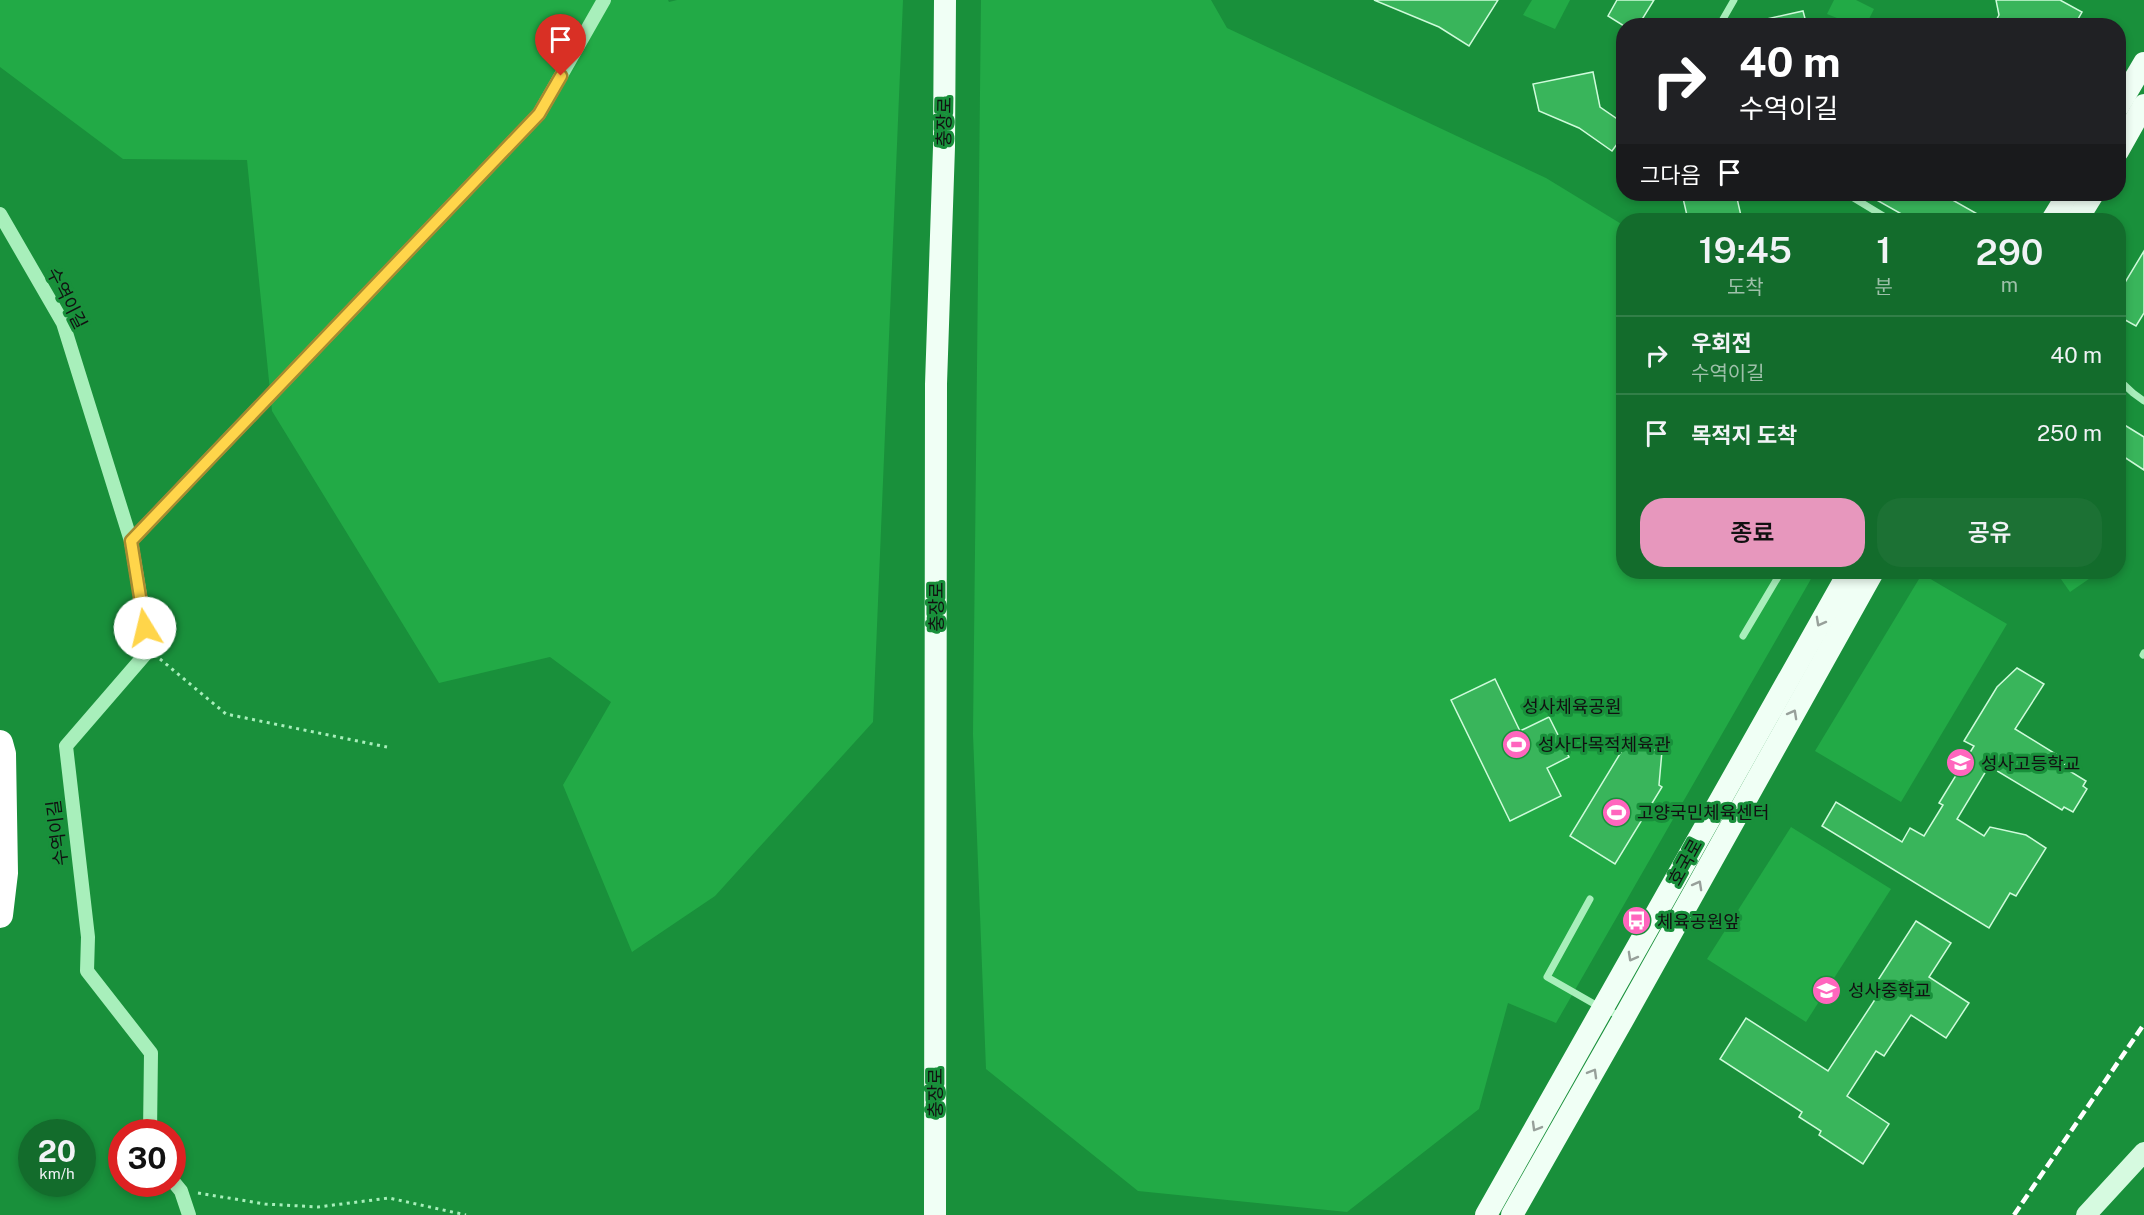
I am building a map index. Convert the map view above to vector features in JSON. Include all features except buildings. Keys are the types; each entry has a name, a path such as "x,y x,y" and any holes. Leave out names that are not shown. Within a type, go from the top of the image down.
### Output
{"highway":[{"path":"0,743 3,754 5,873 0,915"}],"main road":[{"name":"충장로","path":"935,1215 936,384 944,147 945,0"},
{"path":"2126,93 2144,63"},
{"path":"2126,136 2144,105"},
{"name":"호국로","path":"1486,1215 1845,579"},
{"name":"호국로","path":"1512,1215 1869,579"},
{"path":"2086,1215 2144,1152"}],"street":[{"path":"131,541 539,114 604,0"},
{"name":"수역이길","path":"0,214 63,323 131,541 149,650 66,746 88,937 87,971 151,1053 150,1119"},
{"path":"182,1197 189,1215"}],"lane":[{"path":"1724,18 1734,0"},
{"path":"1859,201 1878,213"},
{"path":"2126,386 2144,401"},
{"path":"1743,636 1777,579"},
{"path":"1590,899 1547,977 1603,1010 1625,1016"}],"path":[{"path":"149,650 226,714 387,747"},
{"path":"186,1187 265,1204 318,1207 390,1198 466,1215"}],"green space":[{"path":"0,0 668,0 669,2 677,0 903,0 873,722 715,896 632,952 563,785 611,702 550,657 439,683 272,411 247,160 123,159 0,67"},
{"name":"성사체육공원","path":"981,0 1211,0 1227,28 1546,178 1616,221 1616,579 1811,579 1556,1023 1508,1003 1479,1109 1347,1212 1138,1191 986,1069 973,734"},
{"path":"1532,0 1570,0 1555,29 1523,15"},
{"path":"1834,0 1856,0 1874,9 1870,18 1837,18 1827,14"},
{"path":"1919,579 1930,579 2007,624 1901,802 1815,751"},
{"path":"2061,579 2089,579 2070,592"},
{"path":"1791,827 1891,889 1806,1022 1707,959"}],"railway":[{"path":"2014,1215 2144,1024"}],"place":[{"name":"성사다목적체육관","path":"1517,744"},
{"name":"성사고등학교","path":"1960,763"},
{"name":"고양국민체육센터","path":"1616,812"},
{"name":"체육공원앞","path":"1636,921"},
{"name":"성사중학교","path":"1827,990"}],"route":[{"path":"145,628 131,541 539,114 561,76"}]}
